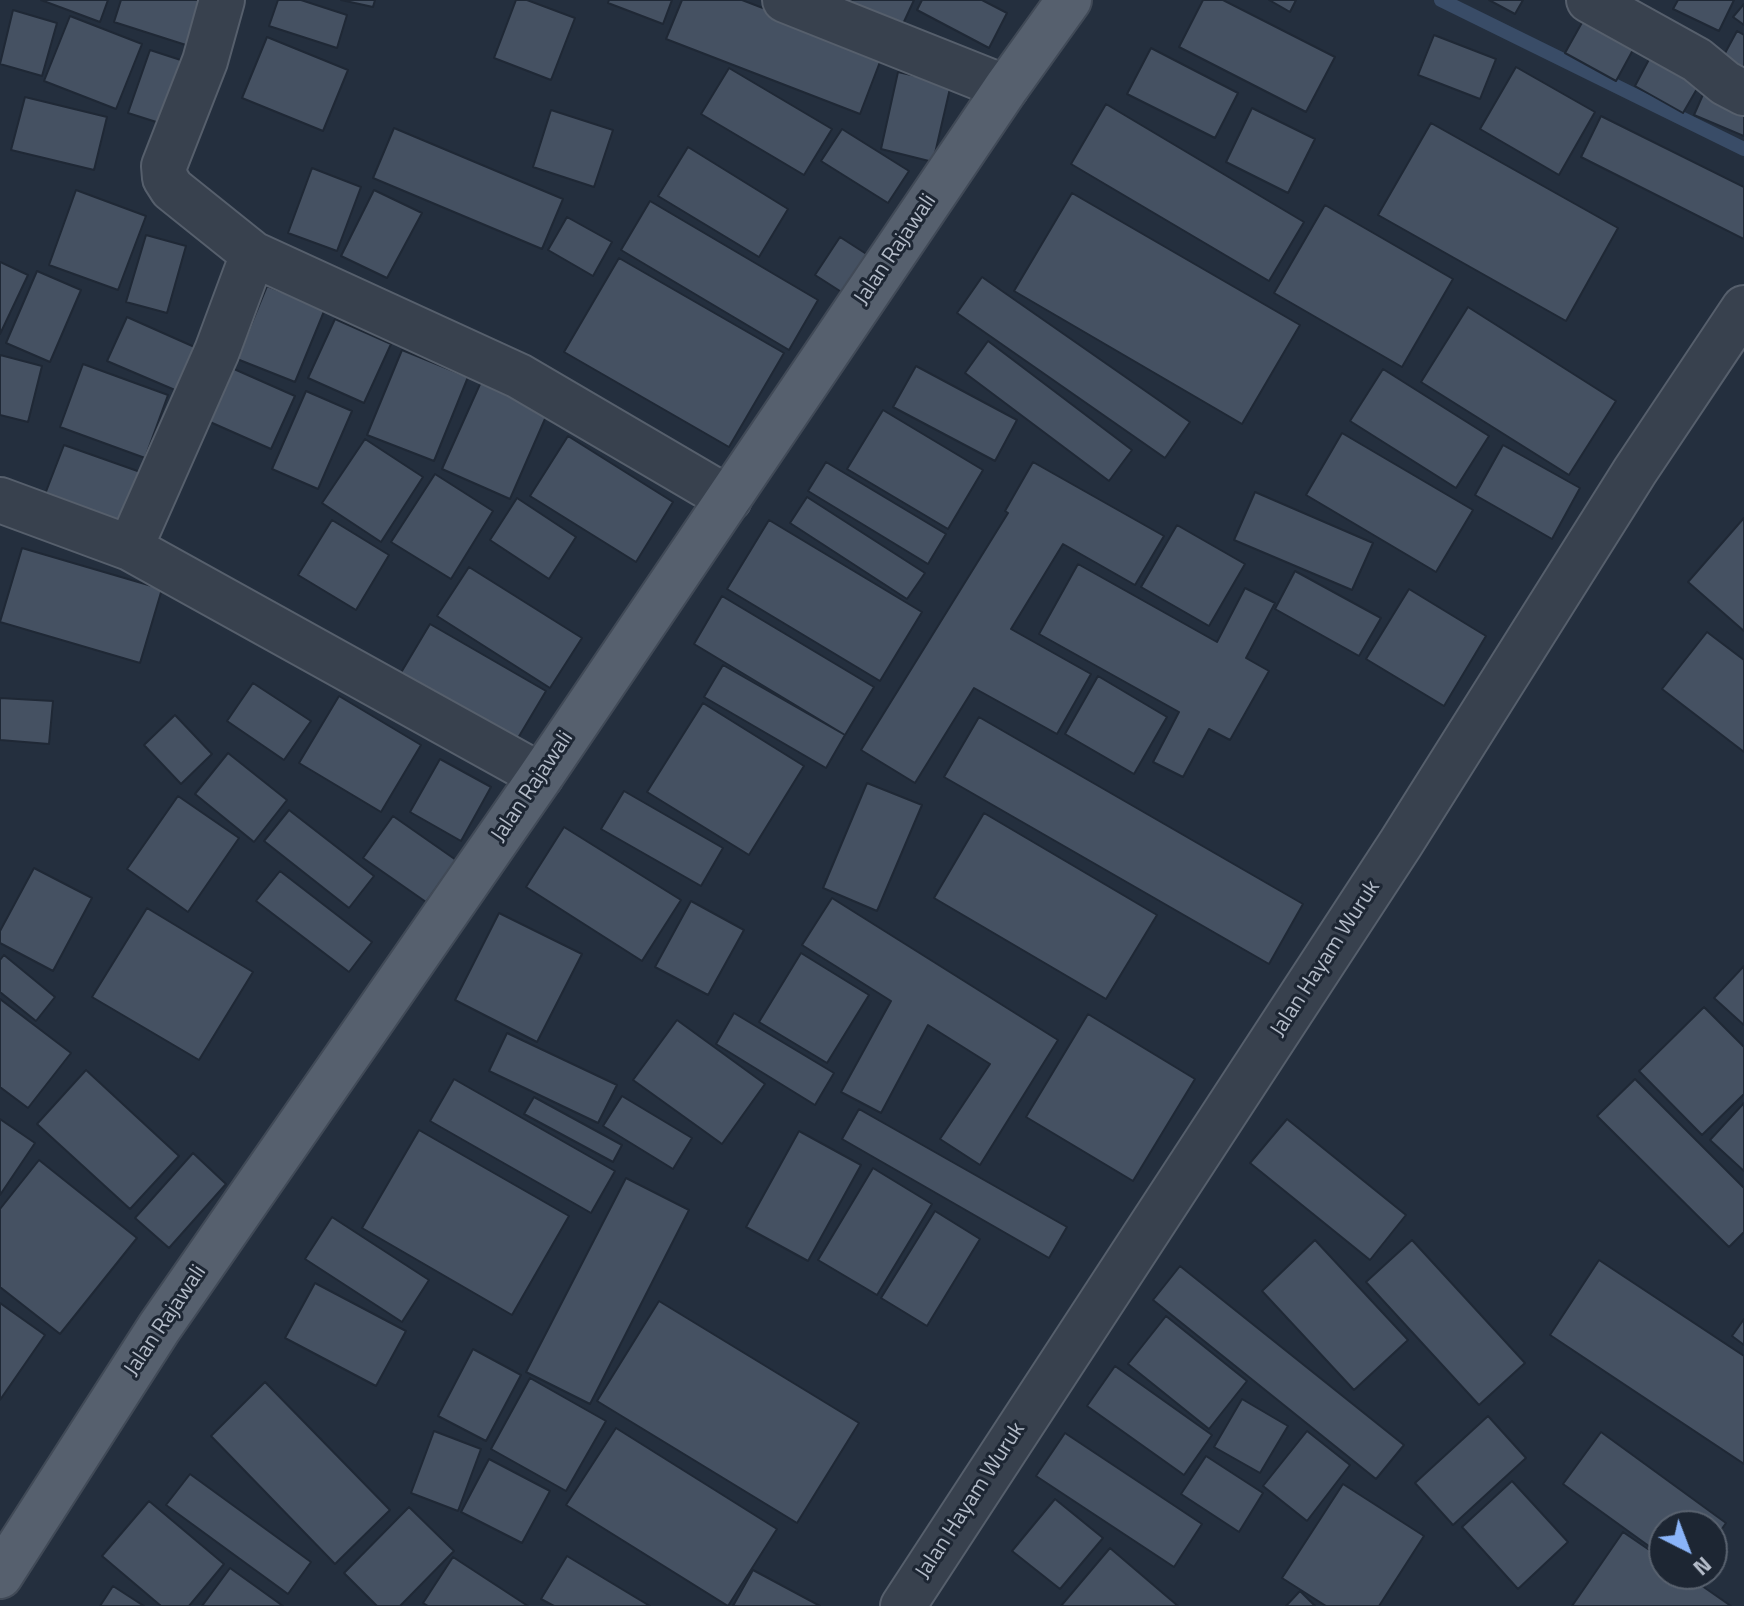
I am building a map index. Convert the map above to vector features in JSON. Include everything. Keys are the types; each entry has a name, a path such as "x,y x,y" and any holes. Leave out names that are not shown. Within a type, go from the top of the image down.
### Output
{"main road":[{"name":"Jalan Rajawali","path":"0,1576 159,1328 541,776 1006,88 1069,0"}],"street":[{"path":"222,0 205,61 164,166 165,178 172,189 253,254 519,376 729,499"},
{"path":"785,0 1006,88"},
{"path":"1589,0 1697,60 1725,83 1744,93"},
{"path":"130,548 217,351 253,254"},
{"name":"Jalan Hayam Wuruk","path":"903,1606 1393,857 1635,471 1744,308"},
{"path":"0,500 130,548 541,776"}],"building":[{"path":"41,0 108,0 100,22"},
{"path":"121,0 204,0 189,46 114,22"},
{"path":"278,0 301,0 347,15 337,48 269,26"},
{"path":"341,0 375,0 373,7"},
{"path":"516,0 527,0 575,18 551,80 494,58"},
{"path":"609,0 672,0 663,24 608,3"},
{"path":"682,0 742,0 883,54 860,114 666,39"},
{"path":"844,0 914,0 902,26"},
{"path":"922,0 982,0 1007,13 989,48 917,10"},
{"path":"1203,0 1223,0 1335,57 1306,112 1179,47"},
{"path":"1269,0 1296,0 1290,12"},
{"path":"1489,0 1523,0 1515,14"},
{"path":"1678,0 1734,0 1719,31 1673,9"},
{"path":"1744,4 1744,25 1733,17"},
{"path":"13,10 57,23 42,76 0,64"},
{"path":"70,16 142,44 116,109 44,81"},
{"path":"1584,19 1634,48 1616,81 1565,53"},
{"path":"1737,31 1744,35 1744,77 1717,68"},
{"path":"1434,35 1496,59 1480,99 1418,75"},
{"path":"267,37 348,70 323,131 242,98"},
{"path":"1151,48 1238,93 1215,138 1127,94"},
{"path":"1655,48 1705,75 1683,113 1635,86"},
{"path":"150,50 193,64 172,127 128,113"},
{"path":"1516,67 1595,112 1559,175 1480,129"},
{"path":"729,68 832,129 804,175 701,114"},
{"path":"898,72 951,84 933,162 881,149"},
{"path":"1705,90 1744,106 1744,136 1694,115"},
{"path":"25,97 107,117 94,170 11,150"},
{"path":"1106,104 1304,222 1269,281 1071,164"},
{"path":"1252,108 1315,139 1288,193 1226,162"},
{"path":"551,110 613,130 594,187 533,167"},
{"path":"1601,116 1744,187 1744,239 1581,157"},
{"path":"1431,123 1618,228 1566,321 1378,215"},
{"path":"394,128 563,199 542,249 373,178"},
{"path":"842,129 909,171 888,203 821,161"},
{"path":"688,147 788,209 759,257 658,196"},
{"path":"312,168 361,187 337,251 288,233"},
{"path":"76,190 146,216 118,290 49,265"},
{"path":"374,190 422,213 387,278 341,256"},
{"path":"1072,193 1300,325 1242,424 1014,291"},
{"path":"650,201 818,300 789,350 621,250"},
{"path":"1325,205 1453,279 1402,367 1274,293"},
{"path":"567,217 612,242 593,276 548,250"},
{"path":"146,235 186,246 167,313 126,302"},
{"path":"840,237 868,255 843,293 815,275"},
{"path":"619,258 784,353 729,447 564,352"},
{"path":"0,262 28,275 0,334"},
{"path":"37,271 81,290 50,362 6,343"},
{"path":"982,277 1190,422 1165,458 957,313"},
{"path":"267,286 325,309 295,382 237,359"},
{"path":"1468,307 1616,401 1569,475 1421,382"},
{"path":"127,317 208,353 189,396 107,361"},
{"path":"335,319 391,344 364,403 308,378"},
{"path":"988,341 1132,450 1109,481 965,373"},
{"path":"402,350 468,377 434,461 367,435"},
{"path":"0,355 42,366 28,422 0,415"},
{"path":"83,364 168,395 145,458 60,427"},
{"path":"225,365 295,396 271,449 201,418"},
{"path":"916,366 1017,420 995,461 893,407"},
{"path":"1383,369 1489,436 1456,488 1350,421"},
{"path":"481,382 548,412 510,499 442,469"},
{"path":"306,391 352,411 318,489 272,469"},
{"path":"883,410 983,470 948,529 847,469"},
{"path":"1342,433 1473,510 1436,572 1306,495"},
{"path":"568,436 673,502 636,562 530,496"},
{"path":"365,439 423,477 381,542 322,503"},
{"path":"64,445 146,474 125,533 42,502"},
{"path":"1503,445 1580,488 1552,539 1475,495"},
{"path":"826,462 946,534 928,564 808,491"},
{"path":"1033,462 1164,536 1135,585 1063,544 1011,629 1091,674 1057,734 974,688 915,783 861,750 1008,513 1005,511"},
{"path":"435,474 493,511 451,579 391,542"},
{"path":"1255,492 1373,543 1352,590 1234,540"},
{"path":"807,497 925,573 907,599 790,523"},
{"path":"517,498 576,537 549,579 490,540"},
{"path":"1744,518 1744,631 1688,582"},
{"path":"332,520 389,555 356,610 298,575"},
{"path":"769,520 922,612 880,681 727,589"},
{"path":"1177,525 1245,564 1209,626 1141,587"},
{"path":"22,548 162,589 140,663 0,622"},
{"path":"1078,564 1217,642 1245,588 1275,603 1246,658 1269,671 1230,740 1209,729 1183,777 1153,762 1179,712 1039,634"},
{"path":"469,567 582,638 550,688 437,616"},
{"path":"1295,571 1381,618 1359,656 1275,609"},
{"path":"1409,589 1486,636 1444,706 1366,659"},
{"path":"722,596 874,687 845,735 694,644"},
{"path":"430,624 546,691 515,743 399,676"},
{"path":"1707,632 1744,660 1744,752 1662,689"},
{"path":"723,665 845,735 826,768 704,697"},
{"path":"1098,676 1167,717 1134,774 1065,734"},
{"path":"253,683 311,721 284,760 227,721"},
{"path":"339,696 421,745 381,812 299,763"},
{"path":"0,698 53,701 49,744 0,740"},
{"path":"703,703 804,766 749,855 647,792"},
{"path":"175,715 212,754 181,784 144,745"},
{"path":"979,717 1303,904 1269,964 944,777"},
{"path":"228,753 287,800 254,842 195,794"},
{"path":"440,759 491,787 461,841 410,812"},
{"path":"867,783 922,805 877,911 823,888"},
{"path":"624,791 723,848 701,886 601,829"},
{"path":"178,796 239,838 188,912 127,869"},
{"path":"289,810 374,876 349,908 264,841"},
{"path":"984,813 1157,915 1106,999 934,898"},
{"path":"393,816 456,860 426,902 363,858"},
{"path":"564,827 681,900 642,961 526,887"},
{"path":"34,868 92,898 53,971 0,943 0,931"},
{"path":"280,871 372,942 349,972 256,901"},
{"path":"832,898 1058,1040 980,1165 940,1139 990,1064 928,1025 881,1113 841,1092 891,1001 802,945"},
{"path":"691,901 744,930 708,995 655,967"},
{"path":"147,908 253,972 199,1060 92,997"},
{"path":"499,913 582,954 537,1042 455,1000"},
{"path":"801,953 869,995 827,1063 759,1022"},
{"path":"4,955 55,997 36,1021 0,992 0,960"},
{"path":"1744,966 1744,1025 1714,998"},
{"path":"0,999 71,1053 28,1108 0,1087"},
{"path":"1704,1007 1744,1047 1744,1094 1702,1135 1639,1071"},
{"path":"734,1013 834,1073 815,1105 716,1044"},
{"path":"1088,1014 1195,1079 1133,1181 1026,1117"},
{"path":"677,1020 765,1084 722,1144 633,1080"},
{"path":"507,1033 617,1085 598,1123 489,1071"},
{"path":"86,1070 179,1156 130,1209 37,1124"},
{"path":"454,1079 615,1171 591,1213 430,1121"},
{"path":"1635,1079 1744,1188 1744,1232 1729,1247 1597,1116"},
{"path":"622,1096 692,1138 673,1169 603,1126"},
{"path":"534,1097 622,1145 613,1162 524,1114"},
{"path":"1744,1103 1744,1171 1710,1140"},
{"path":"859,1109 1067,1227 1049,1258 842,1139"},
{"path":"0,1119 35,1143 0,1195"},
{"path":"1287,1119 1406,1215 1370,1260 1250,1163"},
{"path":"419,1130 569,1216 512,1315 362,1228"},
{"path":"799,1131 861,1165 808,1261 746,1227"},
{"path":"193,1153 226,1184 169,1248 135,1218"},
{"path":"39,1160 137,1238 60,1334 0,1287 0,1209"},
{"path":"873,1168 932,1204 877,1295 818,1260"},
{"path":"626,1178 689,1210 590,1404 526,1372"},
{"path":"935,1211 980,1239 927,1326 881,1298"},
{"path":"332,1217 429,1280 402,1322 305,1259"},
{"path":"1315,1240 1408,1340 1354,1390 1262,1291"},
{"path":"1412,1240 1525,1363 1479,1405 1366,1282"},
{"path":"1599,1260 1744,1356 1744,1464 1550,1335"},
{"path":"1180,1266 1404,1445 1376,1479 1153,1300"},
{"path":"315,1283 406,1331 376,1386 285,1338"},
{"path":"659,1301 859,1423 797,1523 597,1401"},
{"path":"0,1303 45,1335 0,1400"},
{"path":"1166,1316 1247,1381 1209,1429 1128,1364"},
{"path":"1744,1319 1744,1345 1732,1336"},
{"path":"473,1349 521,1375 486,1441 438,1416"},
{"path":"1115,1366 1212,1435 1184,1475 1087,1406"},
{"path":"530,1378 606,1421 566,1491 491,1449"},
{"path":"265,1382 390,1510 335,1564 211,1436"},
{"path":"1242,1399 1288,1426 1260,1473 1214,1447"},
{"path":"1488,1416 1526,1458 1453,1525 1415,1483"},
{"path":"616,1428 777,1529 728,1606 566,1505"},
{"path":"434,1431 481,1449 458,1511 411,1493"},
{"path":"1307,1431 1350,1465 1307,1521 1263,1486"},
{"path":"1601,1432 1708,1510 1648,1510 1648,1545 1563,1484"},
{"path":"1065,1433 1202,1524 1174,1567 1036,1476"},
{"path":"1206,1456 1263,1493 1239,1532 1181,1494"},
{"path":"489,1459 550,1491 522,1543 461,1512"},
{"path":"190,1474 311,1562 288,1594 166,1505"},
{"path":"1512,1481 1568,1542 1518,1589 1462,1527"},
{"path":"1343,1484 1424,1536 1379,1606 1326,1606 1282,1578"},
{"path":"1055,1499 1103,1538 1060,1589 1012,1551"},
{"path":"149,1501 224,1564 189,1606 161,1606 102,1556"},
{"path":"409,1507 454,1551 400,1606 377,1606 344,1573"},
{"path":"1623,1532 1648,1549 1648,1590 1708,1590 1731,1606 1572,1606"},
{"path":"1110,1548 1178,1606 1061,1606"},
{"path":"567,1556 650,1606 554,1606 541,1599"},
{"path":"453,1557 528,1606 428,1606 423,1603"},
{"path":"230,1568 283,1606 202,1606"},
{"path":"753,1570 820,1606 733,1606"},
{"path":"113,1586 144,1606 100,1606"},
{"path":"1300,1591 1315,1606 1286,1606"}],"waterway":[{"path":"1441,0 1744,149"}]}
